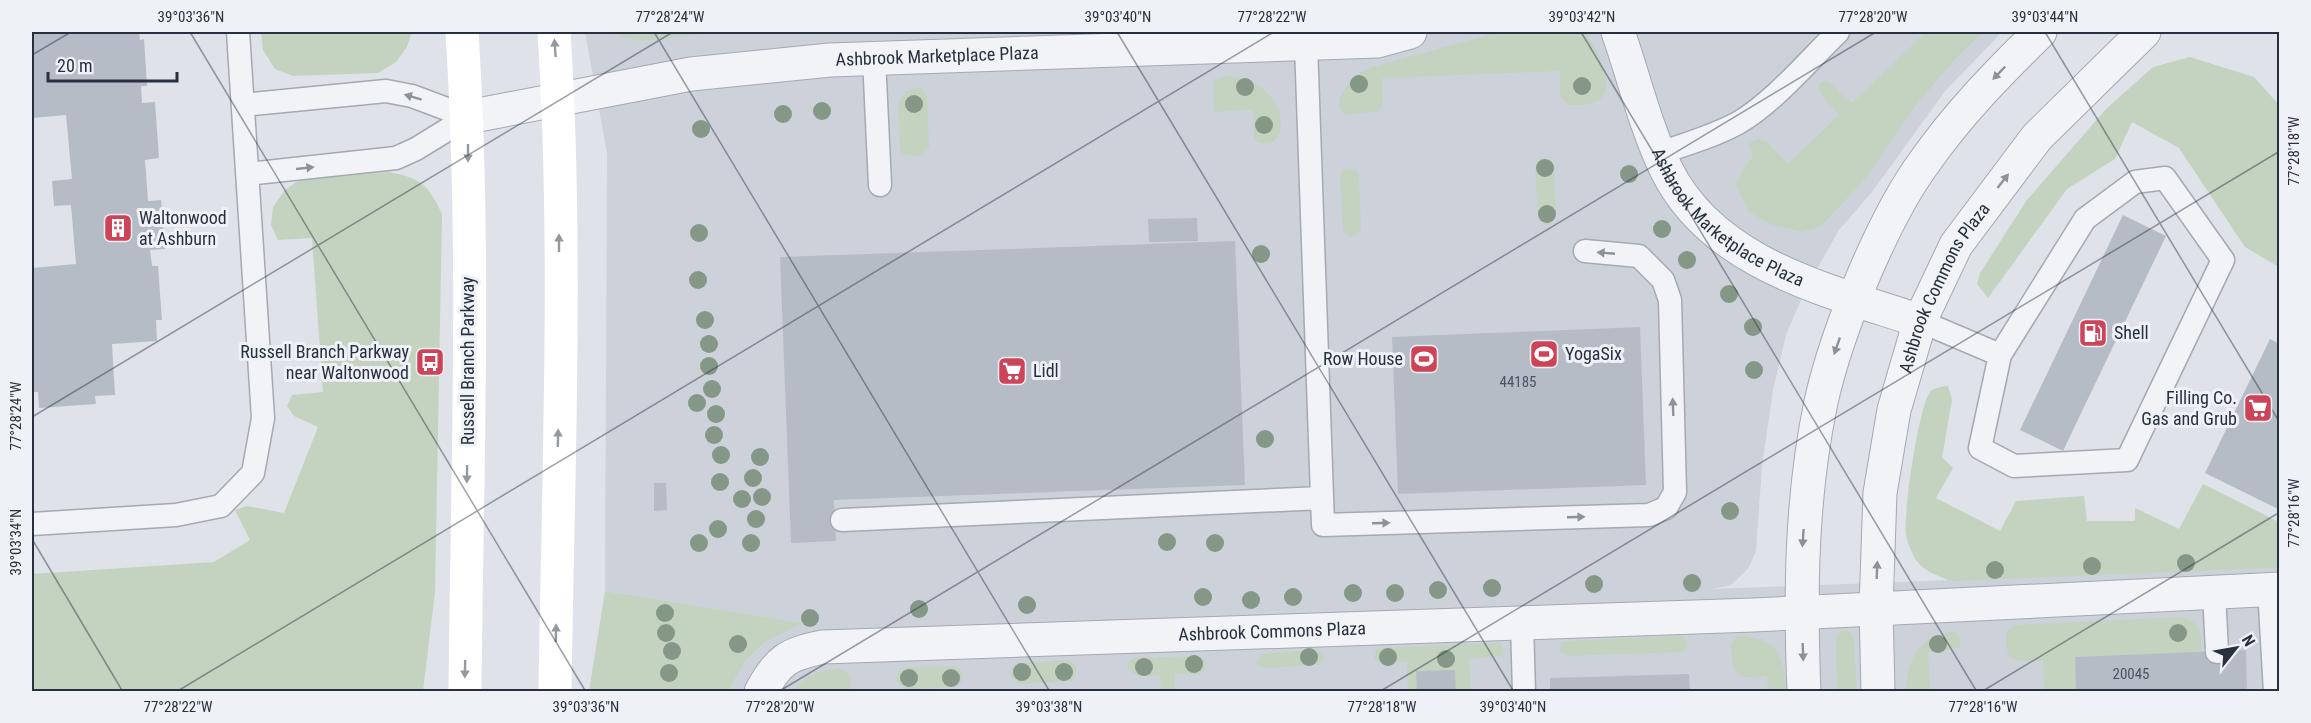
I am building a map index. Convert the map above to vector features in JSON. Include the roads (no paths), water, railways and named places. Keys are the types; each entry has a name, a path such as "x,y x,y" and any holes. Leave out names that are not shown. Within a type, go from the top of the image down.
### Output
{"main road":[{"name":"Russell Branch Parkway","path":"462,32 468,117 469,337 465,692"},
{"path":"554,32 558,98 560,344 555,692"}],"street":[{"name":"Ashbrook Marketplace Plaza","path":"468,117 691,74 830,60 1252,38 1306,44 1377,41 1410,32"},
{"name":"Ashbrook Marketplace Plaza","path":"1618,32 1666,169 1694,213 1727,240 1788,277 1920,321"},
{"path":"1804,692 1801,613 1803,540 1817,424 1830,369 1854,299 1882,233 1921,166 1971,102 2040,32"},
{"name":"Ashbrook Commons Plaza","path":"1878,692 1876,608 1880,493 1894,410 1920,321 1956,245 1998,187 2037,137 2144,32"},
{"name":"Ashbrook Commons Plaza","path":"761,692 773,670 797,652 823,647 1801,613 2274,589"}],"lane":[{"path":"32,525 176,515 221,506 253,473 263,418 238,32"},
{"path":"1660,153 1705,138 1762,107 1838,32"},
{"path":"1306,44 1323,525 1649,515 1666,508 1675,492 1670,300 1663,280 1639,256 1585,252"},
{"path":"874,58 880,185"},
{"path":"243,105 386,91 412,96 468,117"},
{"path":"247,174 396,158 416,149 468,117"},
{"path":"2165,178 2223,260 2127,460 2013,466 1980,448 2000,355 2085,219 2135,182 2165,178"},
{"path":"1920,321 2000,355"},
{"path":"842,520 1323,498"},
{"path":"2274,589 2275,692"},
{"path":"2214,592 2217,652"},
{"path":"1522,623 1524,692"}],"place":[{"name":"Waltonwood at Ashburn","path":"118,228"},
{"name":"Shell","path":"2093,333"},
{"name":"YogaSix","path":"1544,354"},
{"name":"Row House","path":"1424,359"},
{"name":"Russell Branch Parkway near Waltonwood","path":"430,362"},
{"name":"Lidl","path":"1012,371"},
{"name":"Filling Co. Gas and Grub","path":"2258,408"}]}
